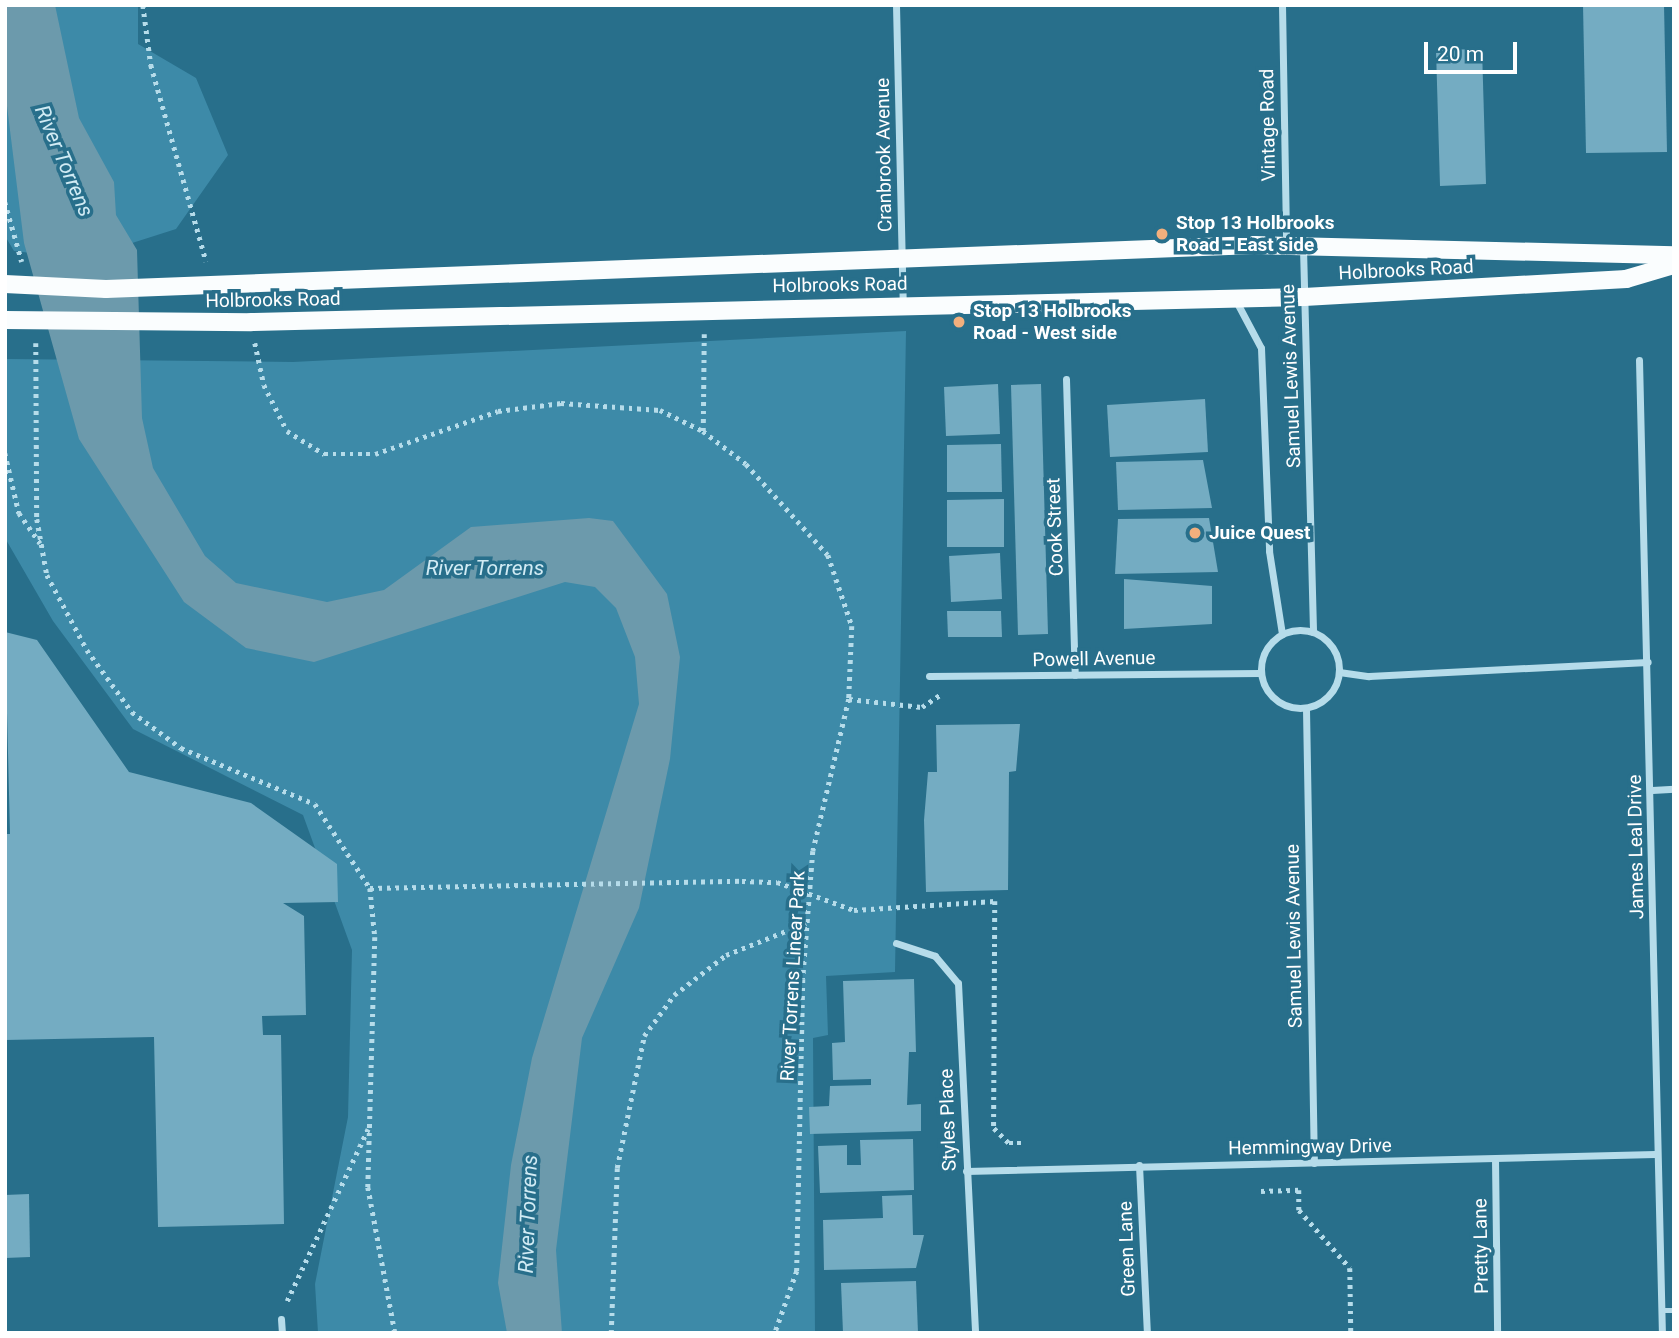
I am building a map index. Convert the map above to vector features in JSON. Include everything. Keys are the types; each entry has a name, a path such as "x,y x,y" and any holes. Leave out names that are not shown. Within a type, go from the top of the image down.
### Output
{"main road":[{"name":"Holbrooks Road","path":"5,284 282,283 901,257 1294,245 1674,255"},
{"name":"Holbrooks Road","path":"5,320 251,322 1234,296 1304,297 1626,279 1674,265"}],"street":[{"name":"Cranbrook Avenue","path":"896,5 903,305"},
{"name":"Vintage Road","path":"1282,5 1294,245"},
{"name":"Samuel Lewis Avenue","path":"1294,245 1304,297 1313,632"},
{"name":"Samuel Lewis Avenue","path":"1234,296 1261,348 1269,551 1282,634"},
{"name":"James Leal Drive","path":"1639,360 1652,790 1656,1154 1662,1333"},
{"name":"Cook Street","path":"1066,379 1075,675"},
{"path":"1313,632 1333,648 1339,672 1329,696 1306,709 1280,704 1260,673 1265,650 1282,634 1313,632"},
{"path":"1339,672 1369,676 1648,663"},
{"name":"Powell Avenue","path":"929,676 1260,673"},
{"name":"Samuel Lewis Avenue","path":"1306,709 1314,1163"},
{"path":"1652,790 1674,789"},
{"name":"Styles Place","path":"896,943 936,956 958,983 975,1333"},
{"name":"Hemmingway Drive","path":"966,1171 1656,1154"},
{"name":"Pretty Lane","path":"1495,1159 1497,1333"},
{"name":"Green Lane","path":"1139,1165 1147,1333"},
{"path":"281,1319 282,1333"}],"lane":[{"path":"1661,1310 1674,1310"}],"path":[{"path":"143,5 151,65 213,285"},
{"path":"5,202 22,259"},
{"path":"703,431 704,309"},
{"name":"River Torrens Linear Park","path":"251,322 264,386 287,431 324,454 375,454 498,411 561,403 660,410 703,431 747,464 828,555 852,626 849,698 813,851 807,923 797,1271 775,1333"},
{"path":"37,351 41,545 47,575 87,650 132,712 181,748 315,804 370,888 375,937 368,1187 395,1333"},
{"path":"5,453 19,513 41,545"},
{"path":"849,698 922,707 970,676"},
{"path":"370,888 742,881 777,882 810,896"},
{"path":"611,1333 617,1168 644,1036 674,995 726,955 807,923"},
{"path":"281,1319 297,1271 369,1127"},
{"path":"1261,1191 1299,1190 1299,1210 1350,1268 1352,1333"}],"shaded area":[{"path":"5,5 138,5 138,44 196,78 228,155 176,229 82,259 14,251 5,236"},
{"path":"906,331 895,972 826,976 828,1035 813,1038 815,1333 318,1333 315,1284 348,1117 352,950 303,815 133,729 53,621 5,538 5,359 293,362"}],"water":[{"name":"River Torrens","path":"5,5 55,5 79,118 114,182 116,215 137,250 142,418 153,468 205,556 236,583 327,602 384,590 471,527 589,518 613,521 667,594 680,657 670,759 639,908 582,1038 556,1250 562,1333 507,1333 498,1283 511,1165 532,1058 639,704 635,657 616,608 595,587 565,582 314,662 246,648 184,602 79,439 24,243 5,90"}],"building":[{"path":"1583,5 1664,5 1667,152 1586,153"},
{"path":"1482,49 1486,184 1440,186 1436,50"},
{"path":"998,384 1000,434 946,436 944,387"},
{"path":"1041,384 1048,634 1018,635 1011,385"},
{"path":"1205,399 1208,452 1110,457 1107,405"},
{"path":"1001,444 1002,492 947,492 947,445"},
{"path":"1203,460 1212,508 1118,510 1116,462"},
{"path":"1004,499 1004,547 947,547 947,500"},
{"path":"1209,518 1218,572 1115,574 1118,519"},
{"path":"1000,553 1002,599 951,602 949,556"},
{"path":"1124,579 1212,586 1212,624 1124,629"},
{"path":"947,611 1001,611 1002,637 948,637"},
{"path":"5,632 37,640 129,772 251,803 337,864 338,902 283,903 304,916 306,1015 262,1016 263,1035 281,1035 284,1224 158,1227 154,1037 5,1040 5,834 10,834"},
{"path":"1020,724 1016,771 1009,772 1008,890 926,892 924,820 928,772 937,772 936,725"},
{"path":"914,979 916,1052 909,1052 907,1105 921,1104 921,1131 810,1134 809,1107 829,1106 830,1086 871,1085 871,1079 833,1080 832,1043 845,1042 843,981"},
{"path":"913,1139 914,1190 820,1193 818,1146 847,1145 847,1165 861,1165 860,1140"},
{"path":"29,1194 30,1257 5,1258 5,1195"},
{"path":"912,1195 913,1235 924,1235 916,1268 824,1270 823,1220 883,1218 882,1196"},
{"path":"916,1281 918,1333 843,1333 841,1283"}],"place":[{"name":"Stop 13 Holbrooks Road - East side","path":"1162,234"},
{"name":"Stop 13 Holbrooks Road - West side","path":"959,322"},
{"name":"Juice Quest","path":"1195,533"}]}
